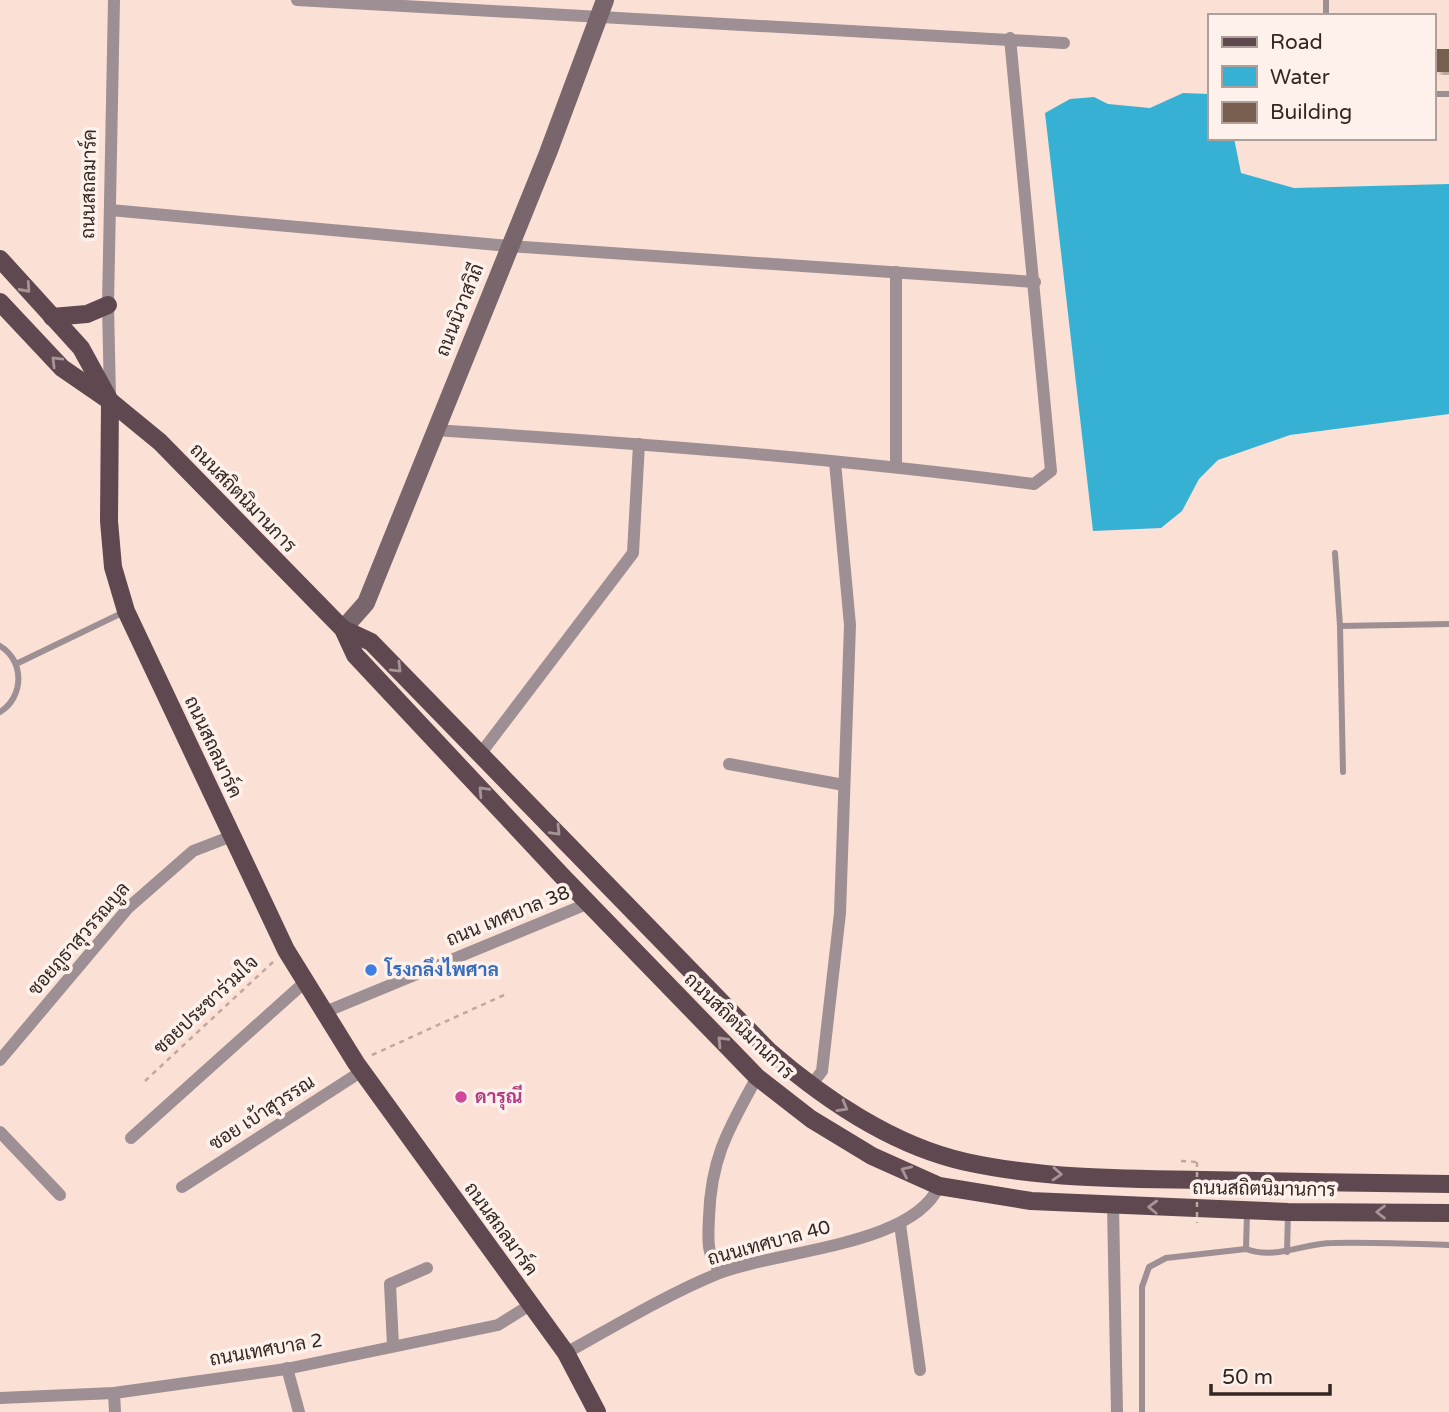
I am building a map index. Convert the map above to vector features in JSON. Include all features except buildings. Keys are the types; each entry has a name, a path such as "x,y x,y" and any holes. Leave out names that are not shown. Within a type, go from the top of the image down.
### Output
{"main road":[{"name":"ถนนนิวาสวิถี","path":"343,629 366,603 603,7"},
{"name":"ถนนสถิตนิมานการ","path":"0,258 81,348 110,401"},
{"name":"ถนนสถิตนิมานการ","path":"0,302 62,368 110,401 160,442 343,629 355,655 589,904 757,1077 811,1119 873,1156 939,1186 1031,1201 1288,1212 1449,1213"},
{"path":"52,317 87,314 108,305"},
{"name":"ถนนสถลมาร์ค","path":"110,401 109,521 113,567 126,611 286,950 359,1067 566,1353 597,1412"},
{"name":"ถนนสถิตนิมานการ","path":"343,629 371,642 481,752 769,1051 810,1087 888,1133 965,1162 1041,1173 1148,1180 1449,1184"},
{"path":"1421,1213 1422,1184"}],"street":[{"name":"ถนนสถลมาร์ค","path":"110,401 108,305 114,0"},
{"path":"298,0 603,7 1064,43"},
{"path":"434,430 895,466 1034,484 1051,471 1010,38"},
{"path":"110,210 509,246 1035,282"},
{"path":"895,466 896,272"},
{"path":"481,752 633,552 639,444"},
{"path":"810,1087 822,1072 840,913 850,625 835,462"},
{"path":"729,764 845,785"},
{"name":"ซอยภูธาสุวรรณบูล","path":"0,1060 128,908 193,851 232,836"},
{"name":"ถนน เทศบาล 38","path":"325,1012 589,904"},
{"path":"131,1138 305,982"},
{"name":"ซอย เบ้าสุวรรณ","path":"182,1188 359,1067"},
{"path":"721,1272 710,1260 708,1247 713,1166 757,1077"},
{"path":"0,1132 60,1195"},
{"name":"ถนนเทศบาล 40","path":"566,1353 685,1288 721,1272 787,1254 860,1240 900,1224 934,1198 939,1186"},
{"path":"1113,1206 1117,1412"},
{"path":"900,1224 920,1370"},
{"path":"393,1346 390,1284 427,1268"},
{"name":"ถนนเทศบาล 2","path":"0,1398 114,1393 287,1368 498,1325 530,1305"},
{"path":"287,1368 299,1412"},
{"path":"114,1393 114,1412"}],"lane":[{"path":"1335,553 1340,626 1343,772"},
{"path":"16,664 126,611"},
{"path":"1340,626 1449,624"},
{"path":"0,646 16,664 19,685 14,698 0,712"},
{"path":"1246,1249 1247,1210"},
{"path":"1287,1252 1288,1212"},
{"path":"1142,1412 1142,1287 1149,1267 1166,1258 1246,1249 1258,1253 1287,1252 1329,1243 1449,1245"}],"path":[{"name":"ซอยประชาร่วมใจ","path":"145,1081 286,950"},
{"path":"359,1067 504,995"},
{"path":"1178,1162 1197,1162 1197,1223"}],"water":[{"path":"1183,93 1208,94 1208,140 1234,140 1241,173 1294,188 1449,184 1449,414 1290,435 1218,460 1199,479 1182,511 1161,528 1093,531 1045,113 1070,99 1094,97 1108,104 1150,108"}],"place":[{"name":"โรงกลึงไพศาล","path":"371,970"},
{"name":"ดารุณี","path":"461,1097"}]}
